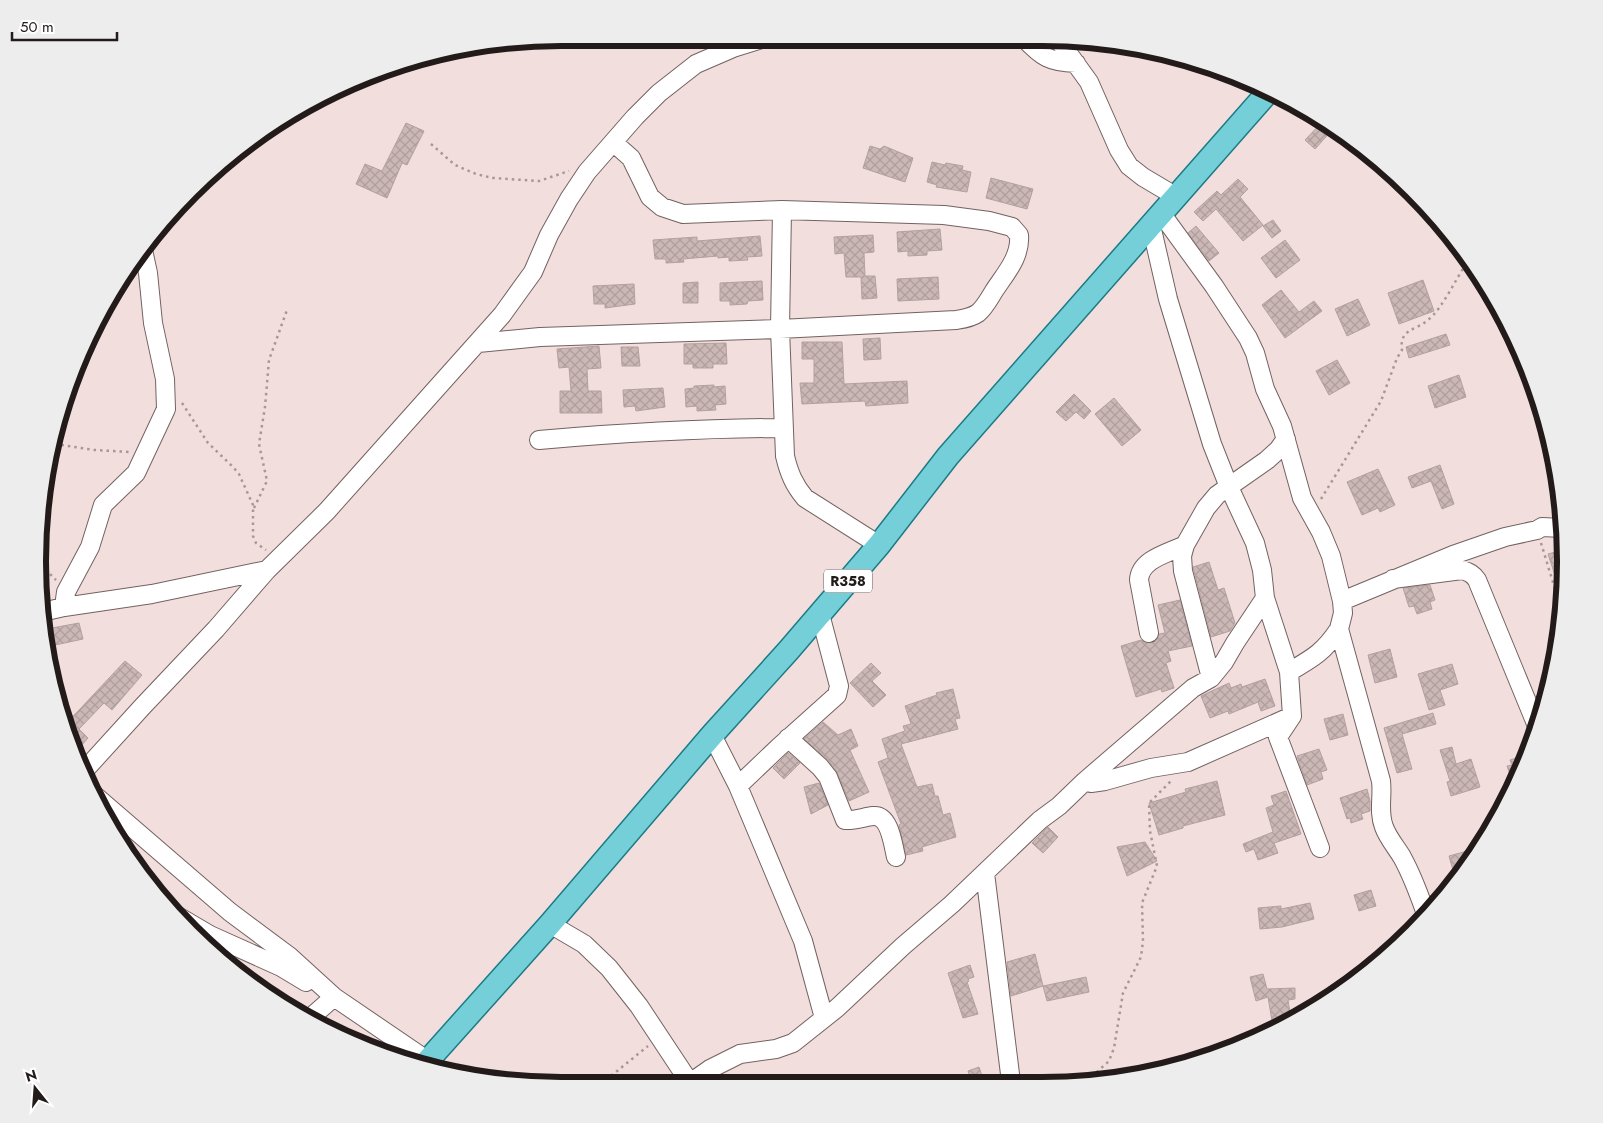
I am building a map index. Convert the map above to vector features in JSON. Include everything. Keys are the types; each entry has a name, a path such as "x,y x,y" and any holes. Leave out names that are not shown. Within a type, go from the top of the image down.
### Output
{"main road":[{"name":"R358","path":"428,1059 550,924 712,735 820,614 879,545 948,456 1264,97"}],"street":[{"path":"88,766 216,629 266,570 326,511 502,315 532,272 549,235 569,199 588,172 635,116 696,64 739,46"},
{"path":"1032,46 1041,55 1057,62 1076,63"},
{"path":"1064,47 1089,82 1119,150 1129,166 1175,196"},
{"path":"478,343 550,337 780,329 969,318 978,313 985,305 1011,267 1018,251 1019,235 1012,227 988,221 944,215 782,210 683,214 662,206 650,197 631,158 614,143"},
{"path":"782,210 780,329 785,456 789,472 796,488 805,498 879,545"},
{"path":"1156,219 1214,286 1248,338 1255,353 1265,389 1282,426 1302,498 1321,532 1331,556 1342,600 1343,613 1339,629 1321,652 1289,672"},
{"path":"1156,219 1168,299 1212,444 1229,487 1255,543 1262,570 1265,598 1289,672 1292,716 1278,737 1320,848"},
{"path":"64,607 67,589 90,547 103,505 136,473 166,409 165,379 153,323 145,259"},
{"path":"539,440 647,431 784,428"},
{"path":"1211,678 1183,571 1182,556 1185,545 1206,508 1217,495 1266,460 1278,450 1286,439"},
{"path":"1342,600 1453,554 1542,527 1556,528"},
{"path":"1149,634 1139,574 1149,562 1185,545"},
{"path":"49,610 152,594 266,570"},
{"path":"1393,579 1462,570 1474,575 1533,715"},
{"path":"699,1077 744,1052 776,1049 789,1045 837,1008 985,873 1040,820 1059,806 1085,781 1193,688 1211,678 1224,662 1235,642 1265,598"},
{"path":"738,786 788,738 837,695 839,686 820,614"},
{"path":"1339,629 1380,781 1382,798 1380,808 1384,828 1402,856 1423,907"},
{"path":"1085,781 1091,783 1105,781 1152,768 1188,762 1292,716"},
{"path":"712,735 738,786 803,942 824,1018"},
{"path":"788,738 820,767 828,777 843,819 848,821 875,815 881,816 886,822 896,857"},
{"path":"109,808 230,912 289,956 333,998"},
{"path":"985,873 1010,1077"},
{"path":"550,924 584,944 609,968 686,1077"},
{"path":"200,929 281,967 333,998 412,1054"},
{"path":"314,1014 333,998"}],"path":[{"path":"431,144 456,165 476,174 493,178 539,181 569,171 588,172"},
{"path":"1311,516 1381,401 1397,358 1402,350 1401,342 1407,332 1428,320 1443,301 1464,267"},
{"path":"253,509 267,481 259,444 270,360 287,310"},
{"path":"182,402 208,442 238,474 247,489 253,505 253,536 256,543 280,556"},
{"path":"60,445 94,450 146,453"},
{"path":"1537,530 1556,593"},
{"path":"46,570 67,589"},
{"path":"1098,1073 1109,1061 1112,1054 1123,993 1141,957 1143,941 1142,903 1157,866 1150,831 1149,803 1188,762"},
{"path":"609,1077 659,1037"}],"building":[{"path":"406,123 424,131 407,165 402,163 387,198 356,184 365,164 382,171"},
{"path":"1318,127 1329,134 1315,149 1305,140"},
{"path":"870,146 880,149 884,146 913,158 905,182 863,168"},
{"path":"932,162 963,166 962,170 971,172 967,192 936,187 937,185 927,182"},
{"path":"991,178 1033,189 1027,209 986,198"},
{"path":"1238,179 1248,189 1240,197 1263,225 1243,241 1216,209 1203,221 1194,212 1217,191 1221,195"},
{"path":"1273,220 1281,231 1272,238 1263,226"},
{"path":"1196,226 1219,253 1209,261 1188,233"},
{"path":"940,229 942,250 927,251 927,255 908,256 908,251 898,252 897,232"},
{"path":"873,235 874,252 864,253 865,276 875,276 877,298 862,299 861,277 846,277 844,253 835,254 834,237"},
{"path":"760,236 762,256 747,257 748,260 729,261 729,257 718,258 718,256 683,259 684,262 666,263 666,259 655,259 653,240 697,237 697,241"},
{"path":"1285,240 1300,260 1276,278 1261,258"},
{"path":"938,277 939,299 898,301 897,279"},
{"path":"1423,280 1434,311 1399,324 1388,293"},
{"path":"762,281 763,300 748,301 747,304 730,305 730,301 720,301 720,283"},
{"path":"698,282 698,303 683,303 683,283"},
{"path":"634,284 635,304 605,308 605,304 594,304 593,286"},
{"path":"1281,290 1299,312 1314,301 1322,311 1285,338 1262,305"},
{"path":"1358,299 1370,325 1347,336 1335,309"},
{"path":"1446,334 1450,345 1409,358 1406,347"},
{"path":"880,338 881,359 864,360 863,339"},
{"path":"802,342 842,342 844,384 907,381 908,403 866,406 865,401 802,404 800,383 814,383 814,359 802,359"},
{"path":"726,343 727,364 713,364 713,368 693,368 693,364 684,364 684,344"},
{"path":"599,346 601,368 587,369 588,391 601,391 602,413 560,413 560,391 571,391 569,367 559,368 557,349"},
{"path":"621,347 638,347 640,366 622,366"},
{"path":"1337,360 1350,383 1329,395 1316,371"},
{"path":"1459,375 1466,397 1435,408 1428,386"},
{"path":"714,385 714,387 725,386 726,404 715,405 716,410 697,411 697,406 686,407 685,389 694,388 694,386"},
{"path":"663,388 665,407 636,411 635,406 624,407 623,390"},
{"path":"1074,394 1091,411 1084,419 1076,412 1066,421 1056,412"},
{"path":"1114,398 1141,430 1122,446 1095,414"},
{"path":"1440,465 1454,504 1442,509 1431,481 1412,488 1408,477"},
{"path":"1378,469 1395,505 1380,512 1378,508 1362,515 1347,482"},
{"path":"1557,552 1556,580 1548,554"},
{"path":"1209,562 1218,590 1224,588 1235,623 1230,631 1211,637 1193,567"},
{"path":"1430,585 1435,600 1430,602 1432,609 1417,614 1414,606 1409,607 1403,588"},
{"path":"1180,600 1192,646 1168,651 1171,661 1166,663 1174,688 1162,692 1161,689 1136,697 1121,646 1141,640 1146,643 1156,641 1159,634 1165,633 1158,605"},
{"path":"79,623 83,639 53,645 52,628"},
{"path":"1390,649 1397,677 1375,683 1368,655"},
{"path":"125,661 142,675 112,710 104,703 79,729 88,738 81,746 71,718"},
{"path":"871,663 881,673 872,681 886,695 873,707 850,683"},
{"path":"1452,664 1458,684 1440,690 1445,705 1429,710 1418,674"},
{"path":"1265,679 1275,706 1261,711 1258,702 1229,714 1228,711 1210,718 1201,696 1229,683 1231,688 1241,684 1242,687"},
{"path":"953,689 960,718 955,719 958,729 901,744 917,787 932,784 935,796 938,796 943,815 950,813 956,837 922,847 923,851 906,855 899,825 901,824 878,762 888,758 882,739 905,731 903,726 911,724 905,706 937,695 936,693"},
{"path":"1433,713 1436,724 1402,734 1412,769 1397,773 1384,728"},
{"path":"1343,714 1348,735 1330,740 1324,719"},
{"path":"823,722 838,735 851,729 858,746 850,750 869,792 849,801 836,770 827,759 804,739"},
{"path":"1452,747 1456,764 1471,759 1480,787 1451,796 1447,782 1450,781 1440,750"},
{"path":"1319,749 1327,770 1321,772 1323,779 1307,785 1297,756"},
{"path":"788,753 800,763 784,779 773,768"},
{"path":"1519,757 1510,775 1507,766 1512,765 1510,760"},
{"path":"1217,781 1225,815 1183,826 1183,828 1159,835 1149,803 1186,792 1185,789"},
{"path":"819,783 828,805 811,814 804,787"},
{"path":"1367,789 1370,811 1361,814 1363,819 1351,823 1350,818 1347,819 1340,798"},
{"path":"1286,791 1301,834 1274,843 1278,853 1258,860 1254,849 1246,852 1243,844 1273,832 1266,808 1274,805 1271,796"},
{"path":"1048,827 1058,837 1043,853 1032,843"},
{"path":"1145,842 1157,861 1127,876 1117,847"},
{"path":"1468,851 1453,871 1449,856"},
{"path":"1371,890 1376,906 1359,911 1354,895"},
{"path":"1310,903 1314,919 1282,927 1260,929 1258,908 1281,906 1281,909"},
{"path":"1035,954 1043,986 1011,996 1007,962"},
{"path":"970,965 974,977 968,979 969,981 967,982 978,1014 963,1018 948,973"},
{"path":"1263,974 1267,989 1295,988 1295,999 1288,1000 1290,1013 1272,1022 1268,997 1256,1001 1250,977"},
{"path":"1086,977 1089,992 1047,1001 1043,986"},
{"path":"979,1067 982,1077 970,1077 968,1071"}]}
